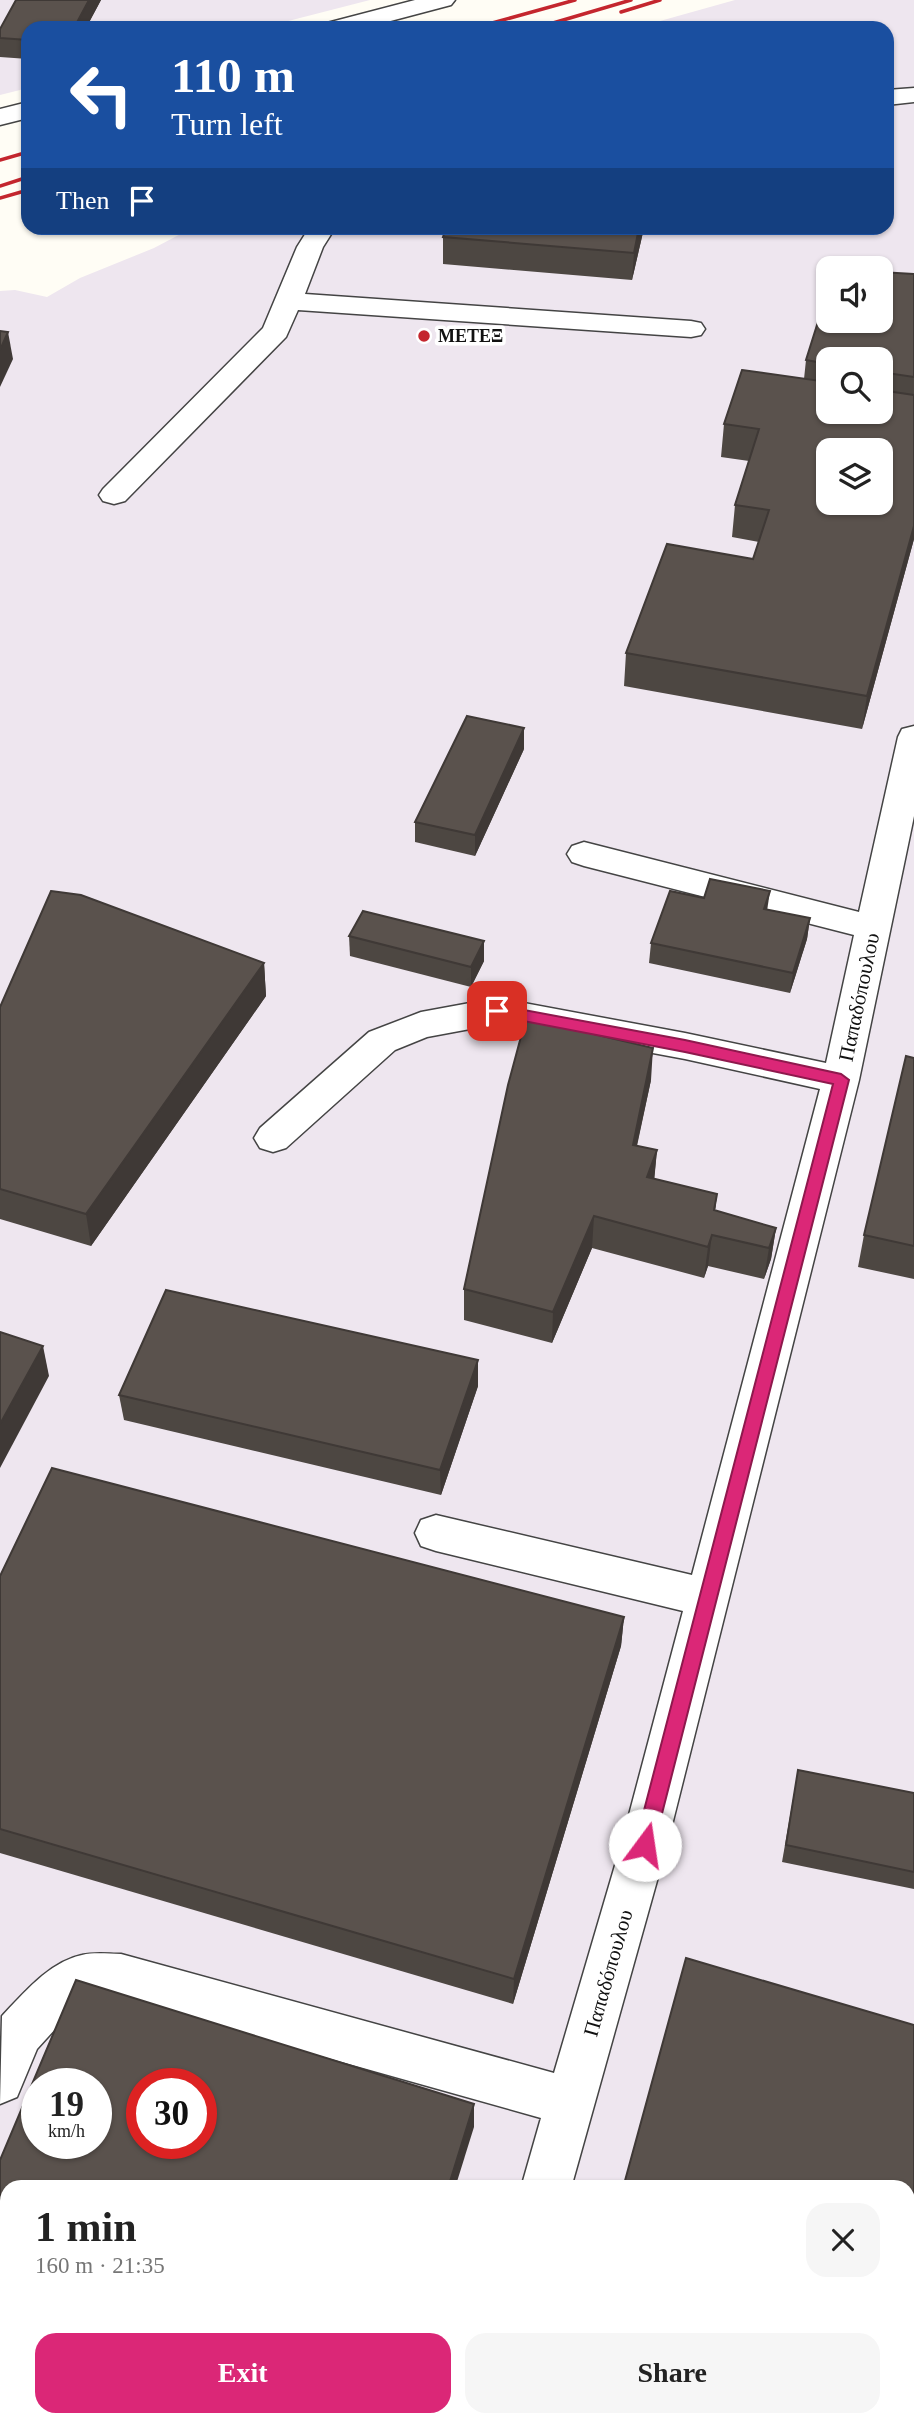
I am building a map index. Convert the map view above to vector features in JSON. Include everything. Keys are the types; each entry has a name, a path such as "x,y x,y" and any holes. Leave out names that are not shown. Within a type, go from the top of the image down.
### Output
{"street":[{"path":"363,21 443,0"},
{"path":"894,97 914,95"},
{"path":"0,117 21,112"},
{"path":"114,495 276,331 310,247 318,235"},
{"path":"290,301 691,329"},
{"name":"Παπαδόπουλου","path":"548,2180 645,1845 841,1080 914,737"},
{"path":"584,854 874,928"},
{"path":"274,1138 382,1041 421,1025 497,1011 685,1046 841,1080"},
{"path":"436,1533 708,1598"},
{"path":"0,2080 19,2033 50,2000 82,1979 121,1976 572,2102"}],"shaded area":[{"path":"0,0 370,0 288,21 21,21 21,90 0,95"},
{"path":"735,0 914,0 914,2180 0,2180 0,291 15,290 47,297 80,278 179,235 894,235 894,21 660,21"}],"building":[{"path":"16,0 89,0 78,21 21,21 21,40 0,38 0,29"},
{"path":"444,235 638,235 634,253 443,237"},
{"path":"893,273 914,274 914,377 893,374 893,347 816,347 816,362 806,360 816,328 816,333 893,333"},
{"path":"0,331 8,332 0,350"},
{"path":"742,370 816,380 816,424 893,424 893,392 914,395 914,526 867,696 626,653 667,544 753,559 769,510 735,505 759,429 724,424"},
{"path":"467,716 524,728 475,835 415,822"},
{"path":"710,879 770,891 764,909 810,918 793,973 651,943 670,891 704,898"},
{"path":"51,891 81,895 264,963 86,1214 0,1189 0,1007"},
{"path":"363,911 484,941 471,967 349,936"},
{"path":"526,1018 653,1048 633,1145 657,1150 647,1177 717,1194 714,1210 776,1228 769,1248 712,1235 708,1247 594,1216 553,1312 464,1289 508,1085"},
{"path":"906,1056 914,1058 914,1246 864,1235"},
{"path":"166,1290 478,1360 440,1470 119,1395"},
{"path":"0,1332 43,1346 0,1424"},
{"path":"52,1468 624,1617 514,1979 0,1829 0,1576"},
{"path":"798,1770 914,1793 914,1872 786,1845"},
{"path":"686,1958 914,2025 914,2180 625,2180"},
{"path":"76,1980 474,2104 450,2180 0,2180 0,2160 21,2110 21,2159 112,2159 112,2068 39,2068"}],"railway":[{"path":"499,21 575,0"},
{"path":"560,21 631,0"},
{"path":"621,12 660,0"},
{"path":"0,160 21,154"},
{"path":"0,186 21,179"},
{"path":"0,198 21,192"}],"place":[{"name":"ΜΕΤΕΞ","path":"424,336"}],"route":[{"path":"497,1011 685,1046 841,1080 645,1845"}]}
